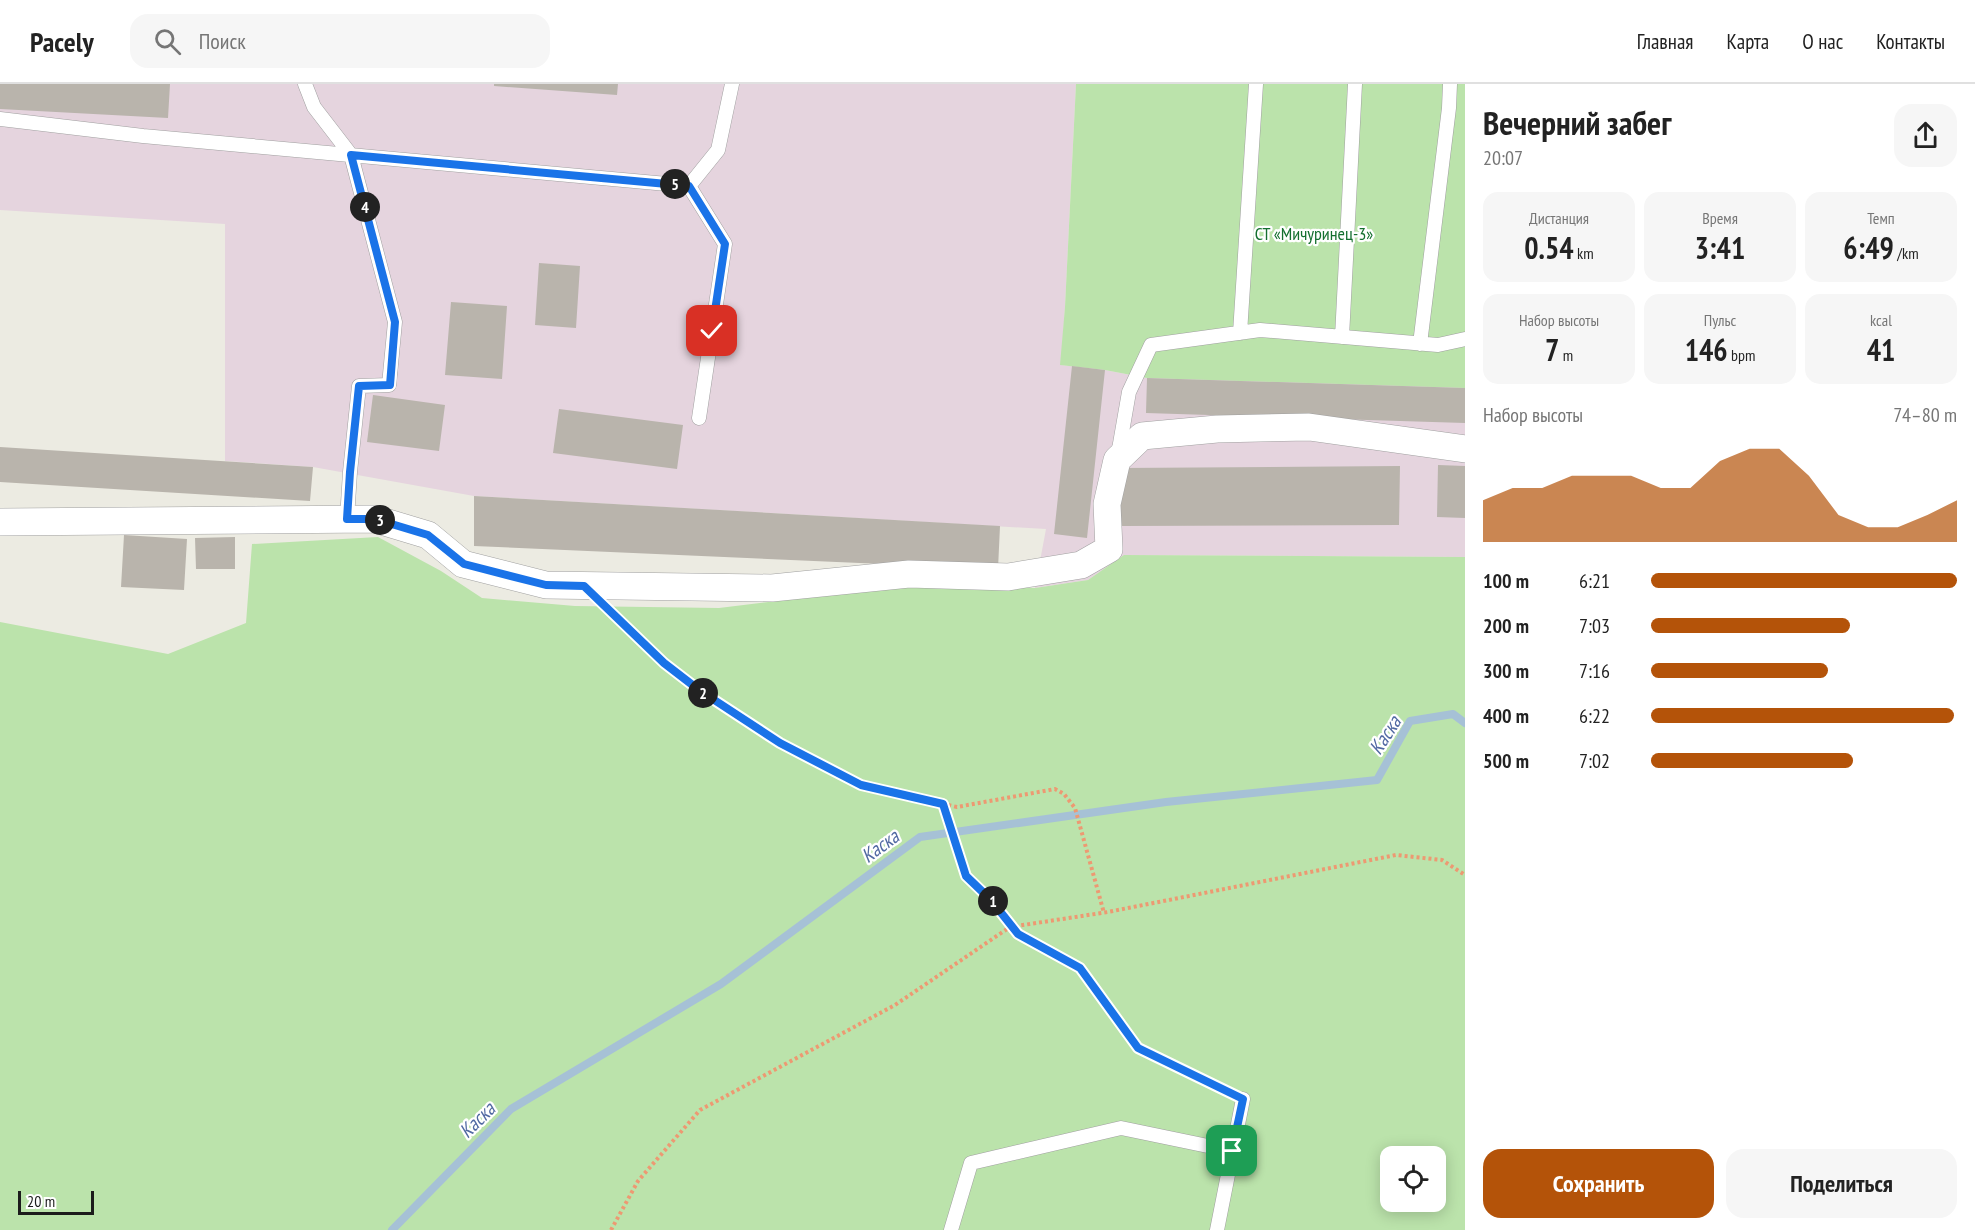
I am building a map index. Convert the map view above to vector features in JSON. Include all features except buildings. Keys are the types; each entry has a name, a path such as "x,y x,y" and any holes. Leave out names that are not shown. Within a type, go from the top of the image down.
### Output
{"street":[{"path":"0,522 375,519 428,535 464,564 546,585 772,588 909,574 1008,577 1081,565 1109,549 1107,504 1117,460 1142,436 1217,429 1309,427 1465,449"}],"lane":[{"path":"305,84 314,107 351,155 395,322 390,385 359,386 347,519"},
{"path":"689,186 718,150 732,84"},
{"path":"1240,333 1256,84"},
{"path":"1342,337 1354,84"},
{"path":"1420,344 1449,108 1449,84"},
{"path":"0,119 143,136 689,186"},
{"path":"689,186 725,244 699,418"},
{"path":"1117,460 1129,392 1151,345 1260,330 1438,345 1465,339"},
{"path":"1217,1230 1243,1099"},
{"path":"951,1230 971,1163 1121,1128 1232,1151"}],"path":[{"path":"584,586 664,663 699,690 780,743 861,785 957,807 1055,789 1064,794 1075,808 1104,913"},
{"path":"943,804 966,876 991,900 1018,934 1080,968 1138,1048 1243,1099"},
{"path":"611,1230 638,1181 700,1110 895,1005 1013,927 1104,913 1396,855 1442,860 1465,875"}],"shaded area":[{"path":"0,84 1076,84 1061,365 1147,378 1465,388 1465,557 1125,555 1088,580 1035,588 1046,529 474,496 313,467 225,461 225,224 0,210"}],"green space":[{"name":"СТ «Мичуринец-3»","path":"1076,84 1465,84 1465,388 1147,378 1060,365"},
{"path":"378,537 441,571 482,598 575,606 719,608 941,584 1035,588 1088,580 1124,555 1465,557 1465,1230 0,1230 0,622 168,654 246,623 252,544"}],"waterway":[{"name":"Каска","path":"392,1230 511,1109 721,984 920,837 1166,802 1377,780 1410,721 1453,714 1465,723"}],"route":[{"path":"712,331 725,244 689,186 351,155 395,322 390,385 359,386 347,519 375,519 428,535 464,564 546,585 584,586 664,663 699,690 780,743 861,785 943,804 966,876 991,900 1018,934 1080,968 1138,1048 1243,1099 1232,1151"}]}
